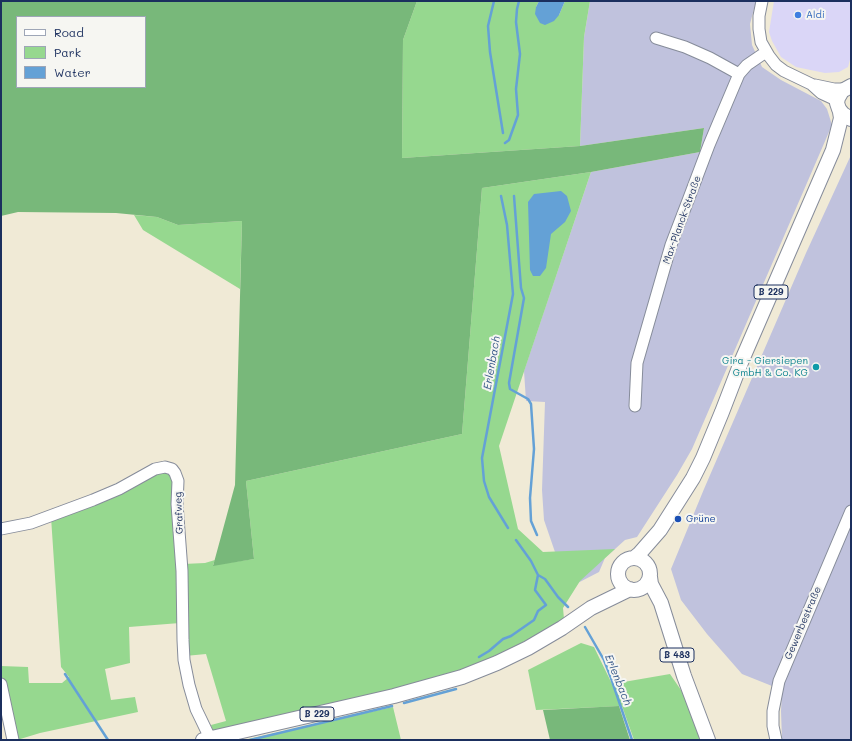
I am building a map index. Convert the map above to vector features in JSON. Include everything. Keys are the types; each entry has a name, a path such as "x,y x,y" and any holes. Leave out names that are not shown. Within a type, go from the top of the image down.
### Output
{"main road":[{"path":"843,111 839,96 847,88"},
{"name":"B 229","path":"833,150 843,111"},
{"name":"B 229","path":"634,558 660,530 693,478 708,447 742,360 833,150 851,122"},
{"name":"B 229","path":"649,572 660,530"},
{"path":"634,558 643,560 649,572 645,585 633,590 622,585 618,576 619,568 623,562 634,558"},
{"name":"B 483","path":"649,572 651,584 661,603 684,676 708,740"},
{"name":"B 229","path":"591,608 615,582 618,576"},
{"name":"B 229","path":"207,739 394,696 462,677 497,663 528,648 562,628 591,608 633,590"},
{"name":"B 483","path":"633,590 649,598 665,619"}],"street":[{"path":"762,1 759,16 761,42 766,52 776,65 784,72 811,84 834,89 847,88"},
{"path":"656,38 685,47 710,58 739,74"},
{"name":"Max-Planck-Straße","path":"635,406 637,363 671,246 706,154 739,74 747,65 766,52"},
{"path":"811,84 821,93 834,99 843,111"},
{"name":"Grafweg","path":"1,529 31,523 93,500 119,489 155,469 165,467 172,469 178,481 177,504 182,571 184,660 189,685 207,739"},
{"name":"Gewerbestraße","path":"776,740 773,726 773,711 778,681 851,511"},
{"path":"1,684 13,740"}],"shaded area":[{"path":"590,1 756,1 750,24 752,45 762,67 781,80 821,101 827,109 832,125 692,449 637,537 625,540 605,558 599,572 570,587 555,552 544,520 542,490 545,402 526,401 524,371 591,172 700,152 704,128 580,146 584,37"},
{"path":"774,1 851,1 851,56 848,67 839,72 825,73 796,67 781,57 769,32"},
{"path":"851,155 851,740 782,740 782,690 742,674 707,634 681,600 671,569 806,253"}],"green space":[{"path":"1,1 417,1 403,40 402,158 580,146 704,128 700,152 591,172 482,188 462,434 246,481 254,559 213,566 235,485 242,221 178,225 157,217 116,213 18,212 1,216"},
{"path":"417,1 539,1 536,7 559,15 565,1 590,1 584,37 580,146 402,158 403,40"},
{"path":"591,172 499,446 518,529 543,552 615,549 580,581 563,608 564,619 541,635 488,661 431,680 213,732 211,725 226,721 206,654 185,656 183,564 205,563 215,560 213,565 254,559 246,481 462,434 482,188"},
{"path":"134,215 157,217 178,225 242,221 240,289 143,230"},
{"path":"157,471 172,474 180,623 129,627 130,663 105,669 111,700 135,697 138,712 40,733 17,740 1,678 1,666 28,667 29,683 62,683 69,677 61,667 51,517"},
{"path":"581,643 594,647 612,684 670,674 685,696 701,740 634,740 622,706 536,710 528,670"},
{"path":"619,706 630,740 550,740 543,710"},
{"path":"393,707 401,740 244,740"}],"water":[{"path":"539,1 565,1 559,15 554,21 545,25 540,23 535,14"},
{"path":"561,191 567,196 571,211 565,222 551,234 546,268 540,276 533,276 530,270 528,202 534,194"}],"waterway":[{"name":"Erlenbach","path":"494,1 488,26 490,52 503,133"},
{"path":"505,143 509,140 518,115 516,89 520,54 516,22 519,1"},
{"name":"Erlenbach","path":"501,196 507,225 513,294 482,458 484,481 489,497 508,528"},
{"path":"514,196 521,288 524,298 509,383 510,389 528,399 531,404 534,449 530,498 531,521 537,535"},
{"name":"Erlenbach","path":"516,540 531,561 538,575 545,579 558,597 568,607"},
{"path":"479,657 503,639 511,636 534,620 538,611 546,605 535,590 538,575"},
{"name":"Erlenbach","path":"585,627 604,660 632,740"},
{"path":"65,674 108,740"},
{"path":"404,703 456,689"},
{"path":"250,740 392,706"}],"place":[{"name":"Aldi","path":"798,15"},
{"name":"Gira - Giersiepen GmbH & Co. KG","path":"816,367"},
{"name":"Grüne","path":"678,519"}]}
